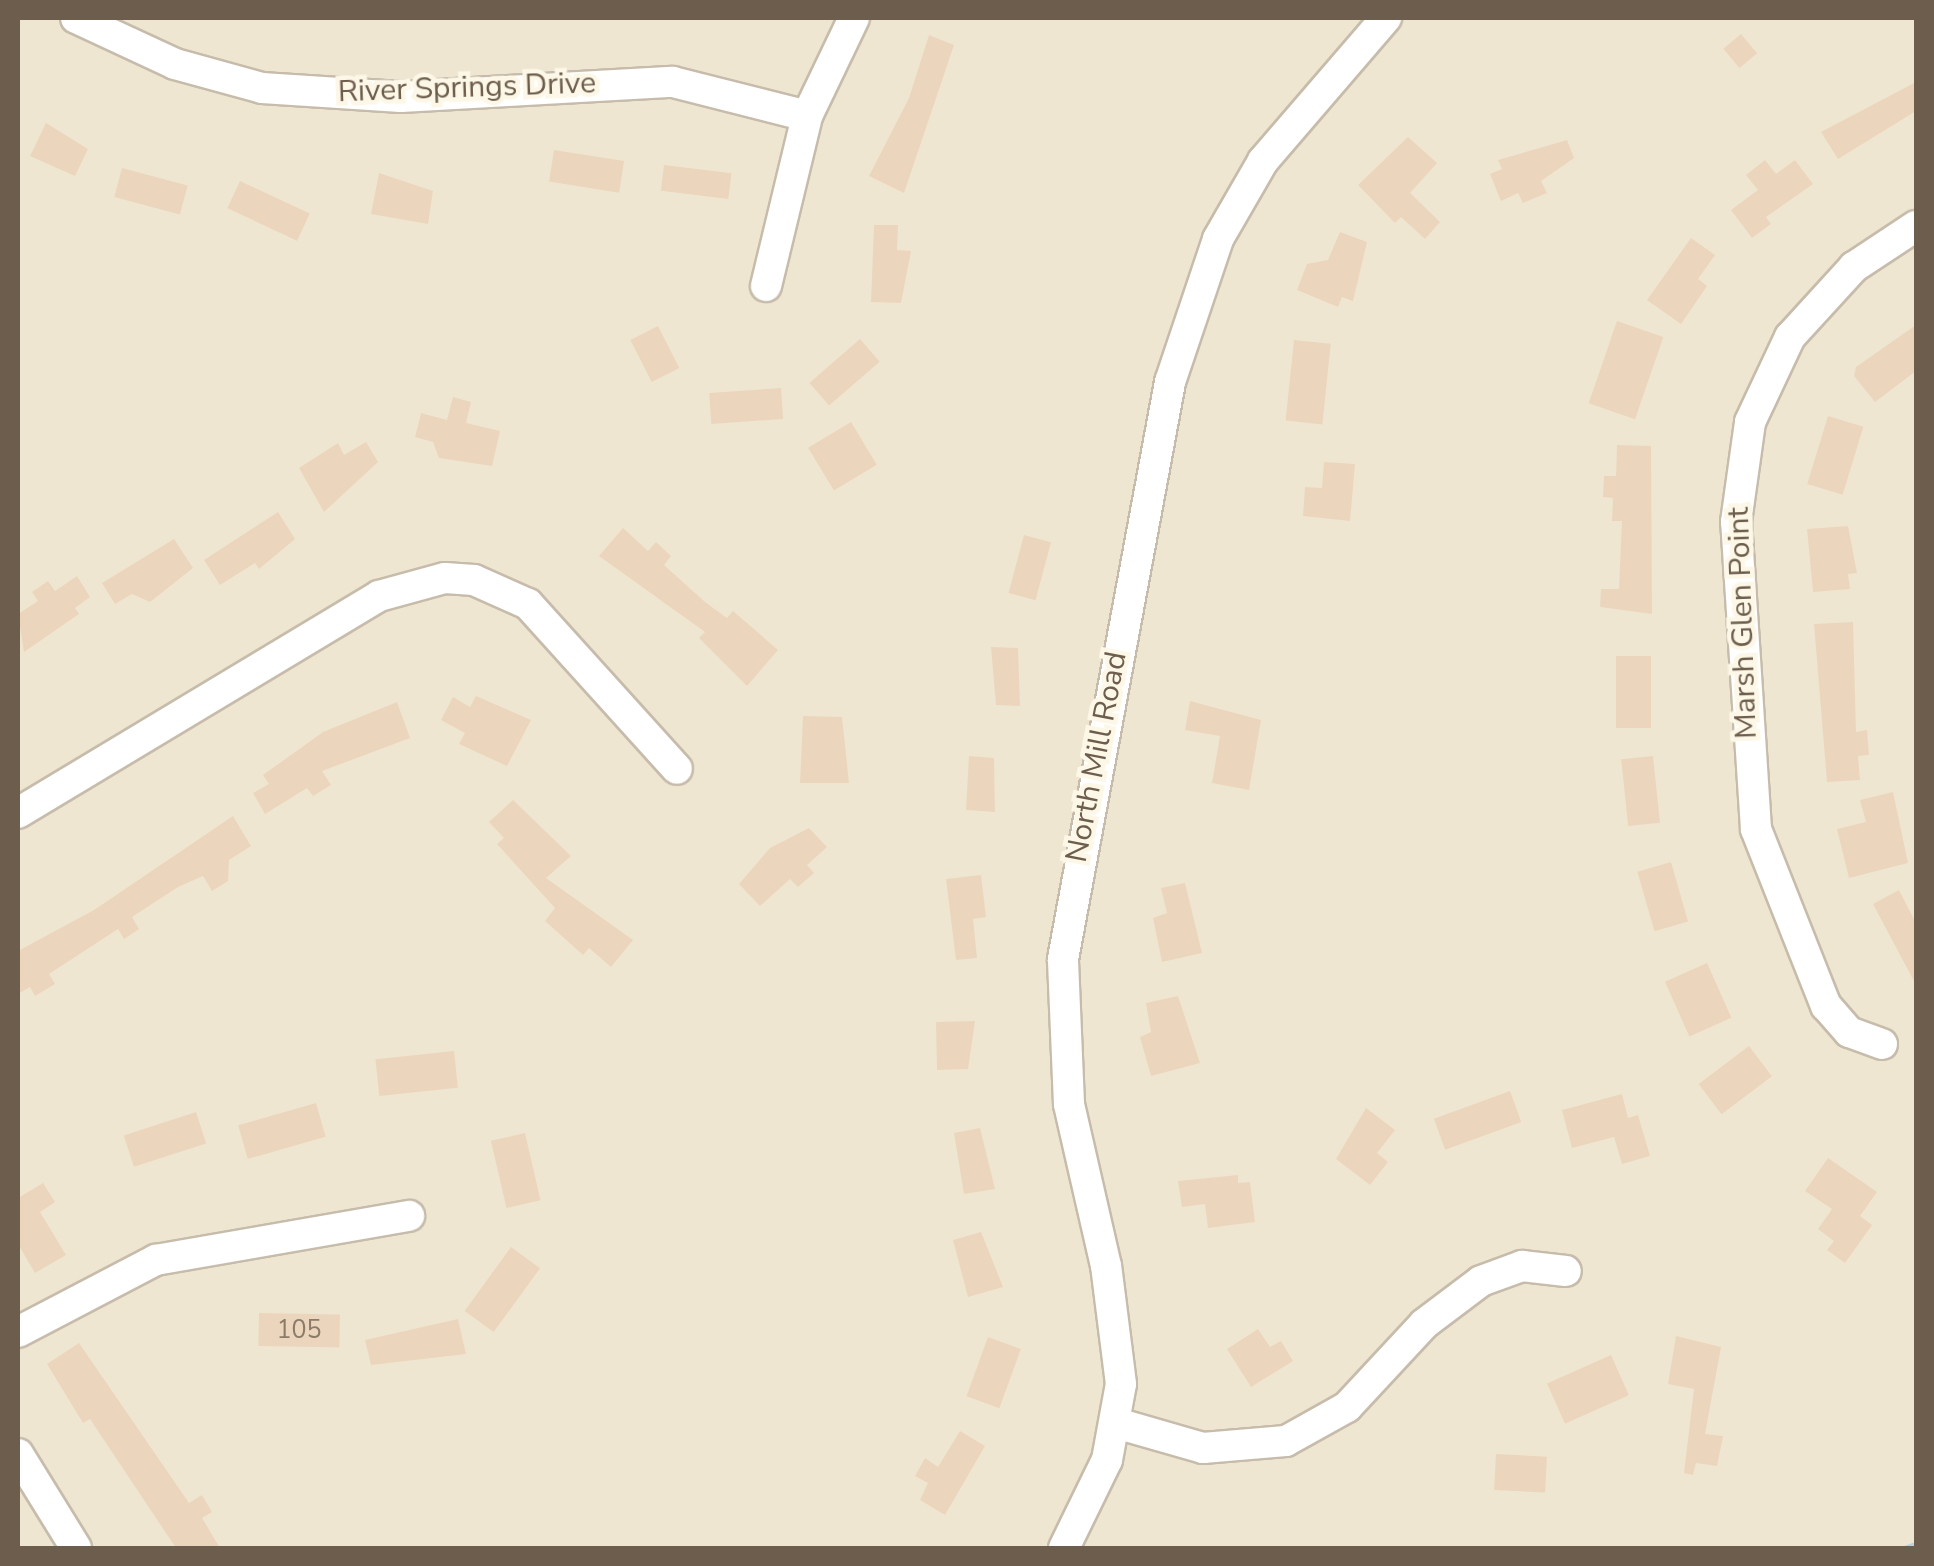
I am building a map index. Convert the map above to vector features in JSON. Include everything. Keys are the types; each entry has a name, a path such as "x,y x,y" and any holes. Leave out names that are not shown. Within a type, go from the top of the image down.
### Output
{"street":[{"name":"River Springs Drive","path":"76,18 175,64 262,88 401,98 673,82 807,116"},
{"path":"766,286 807,116 854,18"},
{"name":"North Mill Road","path":"1064,1548 1093,1496 1116,1423 1120,1346 1075,1136 1062,1030 1078,852 1184,323 1218,240 1263,161 1386,18"},
{"name":"Marsh Glen Point","path":"1882,1044 1849,1032 1826,1006 1756,829 1736,522 1750,422 1790,337 1854,267 1916,226"},
{"path":"18,813 380,596 445,578 503,590 536,611 676,770"},
{"path":"18,1332 156,1260 409,1216"},
{"path":"1116,1423 1203,1448 1286,1441 1348,1407 1424,1324 1480,1281 1522,1266 1566,1271"},
{"path":"18,1454 76,1548"}],"shaded area":[{"path":"18,18 1916,18 1916,1548 18,1548"}],"building":[{"path":"1741,34 1757,53 1739,68 1723,49"},
{"path":"929,35 954,45 904,193 869,176 909,98"},
{"path":"1916,82 1916,111 1838,159 1821,132"},
{"path":"46,123 88,149 75,176 30,156"},
{"path":"1408,137 1437,163 1410,193 1440,222 1425,239 1401,217 1395,223 1358,185"},
{"path":"1567,140 1574,158 1541,181 1547,193 1523,203 1518,193 1501,201 1490,174 1502,169 1498,160"},
{"path":"554,150 624,161 619,193 549,182"},
{"path":"1765,160 1776,174 1795,160 1813,184 1766,217 1771,224 1752,238 1731,210 1758,190 1746,175"},
{"path":"664,165 731,173 728,199 661,191"},
{"path":"122,168 188,186 180,215 114,197"},
{"path":"379,173 433,191 428,224 371,214"},
{"path":"240,181 310,214 297,241 227,208"},
{"path":"874,225 898,225 897,250 911,251 901,303 871,302"},
{"path":"1340,232 1367,242 1353,301 1342,297 1338,307 1297,290 1307,264 1328,260"},
{"path":"1691,238 1715,255 1698,279 1707,286 1681,324 1647,300"},
{"path":"1617,321 1663,337 1635,419 1589,403"},
{"path":"1916,325 1916,371 1875,402 1854,376 1856,367"},
{"path":"658,326 679,368 652,382 630,340"},
{"path":"860,339 880,362 829,406 809,383"},
{"path":"1294,340 1331,344 1322,424 1286,421"},
{"path":"781,388 783,419 711,424 709,393"},
{"path":"453,397 471,402 466,423 500,431 492,466 439,458 433,442 415,437 421,413 447,420"},
{"path":"1828,416 1863,427 1843,495 1807,484"},
{"path":"851,422 877,465 834,491 808,448"},
{"path":"366,442 378,462 324,512 299,468 338,443 344,455"},
{"path":"1617,445 1651,446 1652,614 1600,607 1601,589 1619,589 1622,521 1612,521 1613,498 1603,497 1604,476 1616,476"},
{"path":"1324,462 1355,464 1350,521 1303,516 1305,487 1322,488"},
{"path":"278,512 295,539 259,569 255,563 220,585 204,560"},
{"path":"1848,526 1857,573 1848,574 1850,589 1813,592 1807,529"},
{"path":"623,528 648,551 656,542 671,556 664,565 705,602 727,618 733,611 778,650 747,686 699,638 705,632 599,556"},
{"path":"1024,535 1051,542 1036,600 1008,593"},
{"path":"174,539 193,568 150,602 132,594 115,604 102,583"},
{"path":"77,576 90,597 75,608 79,614 24,652 18,614 38,601 32,592 48,581 55,591"},
{"path":"1853,622 1856,732 1867,730 1869,755 1858,756 1860,780 1827,782 1814,624"},
{"path":"991,647 1018,648 1020,706 996,705"},
{"path":"1616,656 1651,656 1651,728 1616,728"},
{"path":"476,696 531,720 507,766 459,744 465,733 441,720 453,697 470,707"},
{"path":"1190,701 1261,720 1249,790 1212,783 1220,736 1185,730"},
{"path":"397,702 410,738 322,771 331,785 313,796 307,788 265,814 253,793 269,784 263,775 323,732"},
{"path":"803,716 842,717 849,783 800,783"},
{"path":"969,756 994,758 995,812 966,810"},
{"path":"1653,756 1660,823 1628,826 1621,759"},
{"path":"1893,792 1908,863 1849,878 1837,829 1866,822 1860,800"},
{"path":"513,800 571,856 546,878 633,940 611,967 589,948 583,955 545,921 555,908 497,844 504,838 489,822"},
{"path":"233,816 251,846 229,860 228,881 212,891 203,876 178,887 132,917 139,929 124,939 118,929 49,974 55,984 35,996 30,987 18,994 18,951 94,910"},
{"path":"809,828 827,847 807,865 814,873 798,887 790,879 760,906 739,884 770,848"},
{"path":"1671,862 1688,922 1654,931 1637,872"},
{"path":"981,875 986,917 973,919 977,958 956,960 946,879"},
{"path":"1185,883 1202,953 1162,962 1153,918 1167,913 1161,888"},
{"path":"1899,890 1916,923 1916,985 1873,904"},
{"path":"1707,963 1731,1018 1689,1037 1665,982"},
{"path":"1178,996 1200,1063 1151,1076 1140,1037 1151,1032 1146,1003"},
{"path":"975,1021 968,1069 937,1070 936,1022"},
{"path":"1749,1046 1772,1076 1722,1114 1699,1084"},
{"path":"454,1051 458,1088 379,1096 375,1059"},
{"path":"1510,1091 1521,1122 1445,1150 1434,1119"},
{"path":"1622,1094 1628,1118 1638,1115 1650,1156 1622,1164 1614,1137 1572,1148 1562,1110"},
{"path":"316,1103 326,1137 248,1159 238,1125"},
{"path":"1366,1108 1395,1130 1377,1153 1388,1162 1370,1185 1336,1159"},
{"path":"196,1112 206,1143 134,1167 124,1135"},
{"path":"980,1128 995,1189 964,1194 954,1133"},
{"path":"525,1133 541,1200 506,1208 491,1141"},
{"path":"1828,1158 1877,1192 1860,1216 1872,1225 1845,1263 1827,1250 1834,1241 1818,1229 1832,1209 1805,1191"},
{"path":"1238,1175 1238,1183 1250,1182 1255,1222 1208,1228 1205,1204 1182,1207 1178,1181"},
{"path":"43,1183 55,1202 40,1212 66,1255 35,1273 18,1244 18,1198"},
{"path":"981,1232 1003,1287 968,1297 953,1240"},
{"path":"511,1247 540,1268 494,1332 465,1311"},
{"path":"259,1313 340,1314 339,1347 258,1346"},
{"path":"458,1319 466,1354 371,1365 365,1340"},
{"path":"1258,1329 1270,1347 1281,1341 1293,1361 1251,1387 1227,1349"},
{"path":"1676,1336 1721,1347 1705,1434 1723,1436 1717,1466 1696,1463 1693,1475 1684,1473 1694,1389 1668,1384"},
{"path":"988,1337 1021,1349 999,1408 966,1396"},
{"path":"79,1343 189,1503 202,1495 212,1512 202,1518 220,1548 176,1548 90,1419 83,1423 47,1364"},
{"path":"1611,1355 1629,1395 1565,1424 1547,1383"},
{"path":"960,1431 985,1446 945,1515 920,1500 928,1483 915,1476 925,1458 938,1467"},
{"path":"1496,1454 1547,1457 1545,1493 1494,1490"}],"waterway":[{"path":"1907,1548 1916,1545"}]}
